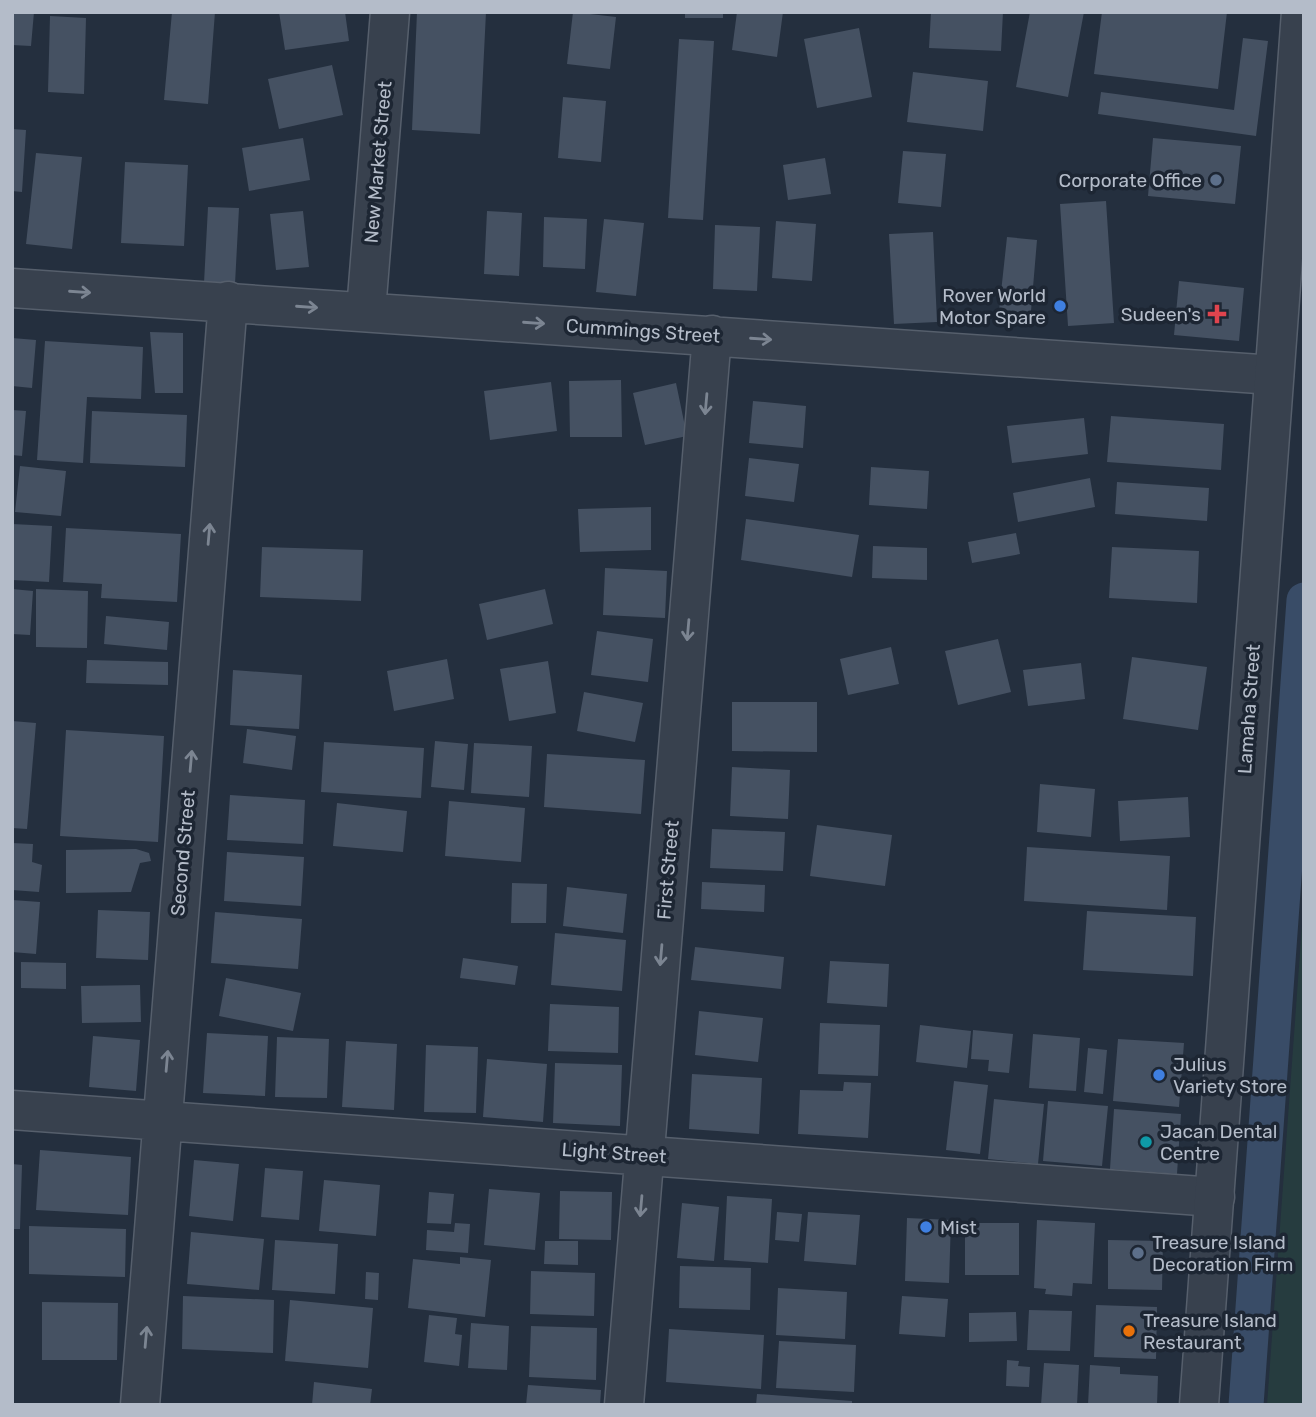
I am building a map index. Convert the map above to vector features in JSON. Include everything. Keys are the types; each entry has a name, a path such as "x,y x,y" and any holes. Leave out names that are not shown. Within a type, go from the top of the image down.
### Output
{"street":[{"name":"New Market Street","path":"366,311 390,12"},
{"name":"Lamaha Street","path":"1199,1405 1301,12"},
{"name":"Cummings Street","path":"12,288 1274,375"},
{"name":"Second Street","path":"140,1405 228,301"},
{"name":"First Street","path":"624,1405 712,335"},
{"name":"Light Street","path":"12,1110 1215,1197"}],"green space":[{"path":"1304,898 1304,1405 1267,1405"}],"building":[{"path":"12,12 34,12 31,46 12,45"},
{"path":"172,12 215,12 208,104 164,100"},
{"path":"279,12 345,12 349,41 285,50"},
{"path":"417,12 486,12 480,134 412,130"},
{"path":"573,12 616,17 610,69 567,64"},
{"path":"685,12 723,12 723,18 685,18"},
{"path":"737,12 783,12 777,57 732,50"},
{"path":"931,12 1003,12 1001,51 929,48"},
{"path":"1030,12 1084,12 1068,97 1016,87"},
{"path":"1102,12 1227,12 1218,89 1094,74"},
{"path":"50,16 86,18 84,94 48,92"},
{"path":"859,28 872,97 817,108 804,39"},
{"path":"1243,38 1268,41 1256,136 1098,114 1101,92 1234,110"},
{"path":"679,39 714,41 703,220 668,218"},
{"path":"332,65 343,115 279,129 268,79"},
{"path":"913,72 988,81 983,131 907,122"},
{"path":"563,97 606,101 601,162 558,158"},
{"path":"12,129 26,130 22,192 12,191"},
{"path":"303,138 310,180 249,191 242,148"},
{"path":"1153,138 1241,146 1235,204 1148,196"},
{"path":"903,151 946,154 941,207 898,203"},
{"path":"36,153 82,157 72,249 26,244"},
{"path":"825,158 831,194 788,200 783,165"},
{"path":"125,162 188,165 184,246 121,243"},
{"path":"1106,201 1114,323 1068,326 1060,204"},
{"path":"208,207 239,208 235,284 204,283"},
{"path":"303,211 309,267 276,270 270,214"},
{"path":"487,211 522,213 519,276 484,274"},
{"path":"544,217 587,219 585,269 543,267"},
{"path":"604,219 644,223 636,296 596,292"},
{"path":"776,221 816,224 812,281 772,278"},
{"path":"715,225 760,227 757,291 713,289"},
{"path":"933,232 937,322 894,324 889,234"},
{"path":"1007,237 1037,240 1030,323 998,320"},
{"path":"1179,281 1244,288 1239,341 1174,335"},
{"path":"150,332 183,333 183,393 155,393"},
{"path":"12,338 36,340 32,388 12,386"},
{"path":"45,341 143,347 141,399 87,397 83,463 37,460"},
{"path":"621,380 622,437 570,437 569,381"},
{"path":"551,382 557,431 490,440 484,391"},
{"path":"676,383 687,436 645,445 633,393"},
{"path":"753,401 806,406 803,448 749,443"},
{"path":"12,410 26,411 22,456 12,455"},
{"path":"92,411 187,415 185,467 90,463"},
{"path":"1111,416 1224,424 1221,470 1107,462"},
{"path":"1084,418 1088,454 1012,463 1007,426"},
{"path":"749,458 799,464 794,502 745,496"},
{"path":"20,466 66,471 61,516 15,512"},
{"path":"871,467 929,471 927,509 869,505"},
{"path":"1090,478 1095,507 1018,522 1013,493"},
{"path":"1117,482 1209,488 1207,521 1115,514"},
{"path":"651,507 651,550 580,552 578,509"},
{"path":"746,519 859,535 852,577 741,560"},
{"path":"12,524 52,526 49,582 12,580"},
{"path":"66,528 181,534 177,602 101,598 102,584 63,582"},
{"path":"1016,533 1020,554 972,563 968,542"},
{"path":"873,546 927,548 927,580 872,578"},
{"path":"262,547 363,550 361,601 260,597"},
{"path":"1112,547 1199,551 1197,603 1109,598"},
{"path":"605,568 667,571 665,618 603,615"},
{"path":"12,589 33,591 30,635 12,634"},
{"path":"36,589 88,591 87,648 36,647"},
{"path":"545,589 553,624 487,640 479,604"},
{"path":"106,616 169,622 167,650 104,644"},
{"path":"597,631 653,639 648,682 591,675"},
{"path":"998,639 1011,692 958,705 945,651"},
{"path":"891,647 899,684 848,695 840,659"},
{"path":"1132,657 1207,667 1198,730 1123,719"},
{"path":"447,659 454,699 394,711 387,671"},
{"path":"87,660 168,662 168,685 86,683"},
{"path":"548,661 556,713 509,721 500,669"},
{"path":"1081,663 1085,699 1028,706 1023,670"},
{"path":"233,670 302,675 299,729 230,725"},
{"path":"584,692 643,703 635,742 577,731"},
{"path":"732,702 817,702 817,752 732,751"},
{"path":"12,721 36,723 27,829 12,828"},
{"path":"247,729 296,736 292,770 243,763"},
{"path":"66,730 164,736 158,842 60,836"},
{"path":"435,741 468,744 464,790 431,787"},
{"path":"324,742 424,748 421,798 321,792"},
{"path":"474,743 532,746 529,797 471,793"},
{"path":"547,754 645,760 641,814 544,807"},
{"path":"732,767 790,770 788,819 730,816"},
{"path":"1040,784 1095,789 1091,837 1037,832"},
{"path":"230,795 305,800 303,844 227,840"},
{"path":"1188,797 1190,837 1120,841 1118,801"},
{"path":"449,801 525,808 521,862 445,856"},
{"path":"337,803 407,811 403,852 333,846"},
{"path":"817,825 892,835 885,886 810,876"},
{"path":"712,829 785,832 783,871 710,868"},
{"path":"12,843 33,844 32,862 42,865 39,892 12,890"},
{"path":"1027,847 1170,856 1167,910 1024,901"},
{"path":"136,849 149,853 151,861 140,863 131,892 66,893 66,850"},
{"path":"227,852 304,857 301,906 224,901"},
{"path":"702,882 765,885 764,912 701,909"},
{"path":"512,883 547,884 546,923 511,923"},
{"path":"567,887 627,894 623,933 563,926"},
{"path":"12,900 40,902 36,954 12,952"},
{"path":"98,910 150,912 148,960 96,958"},
{"path":"1087,911 1196,917 1193,976 1083,970"},
{"path":"215,912 302,919 298,969 211,963"},
{"path":"555,933 626,940 622,991 551,985"},
{"path":"695,947 784,957 781,989 691,980"},
{"path":"463,958 518,966 515,985 460,978"},
{"path":"830,961 889,964 887,1007 827,1003"},
{"path":"21,962 66,963 66,989 21,988"},
{"path":"226,978 301,993 293,1031 219,1016"},
{"path":"140,985 141,1022 82,1023 81,986"},
{"path":"550,1004 619,1007 618,1053 548,1051"},
{"path":"699,1011 763,1018 758,1062 695,1055"},
{"path":"820,1023 880,1025 878,1076 818,1074"},
{"path":"920,1025 971,1031 967,1068 916,1062"},
{"path":"973,1030 1013,1034 1009,1073 988,1071 989,1060 971,1059"},
{"path":"207,1033 268,1036 265,1096 203,1093"},
{"path":"1033,1034 1080,1038 1076,1091 1029,1088"},
{"path":"93,1036 140,1040 136,1091 89,1087"},
{"path":"277,1037 329,1039 327,1098 275,1097"},
{"path":"1118,1039 1184,1043 1179,1107 1113,1101"},
{"path":"346,1041 397,1044 394,1110 342,1107"},
{"path":"426,1045 478,1047 476,1113 424,1112"},
{"path":"1088,1048 1107,1050 1103,1094 1084,1092"},
{"path":"487,1059 547,1064 543,1122 483,1117"},
{"path":"555,1063 622,1065 620,1126 553,1123"},
{"path":"692,1074 762,1078 759,1134 689,1129"},
{"path":"954,1081 988,1085 980,1154 946,1150"},
{"path":"844,1082 871,1083 868,1138 798,1134 800,1090 843,1091"},
{"path":"994,1099 1044,1104 1038,1164 988,1159"},
{"path":"1048,1101 1108,1106 1102,1166 1043,1161"},
{"name":"Jacan Dental Centre","path":"1114,1109 1181,1114 1177,1174 1110,1169"},
{"path":"40,1150 131,1157 128,1215 36,1210"},
{"path":"194,1160 239,1164 233,1221 189,1216"},
{"path":"12,1164 22,1165 20,1229 12,1229"},
{"path":"265,1168 303,1171 299,1220 261,1217"},
{"path":"324,1180 380,1185 376,1236 319,1231"},
{"path":"489,1189 540,1193 535,1250 484,1245"},
{"path":"560,1191 612,1192 611,1240 559,1239"},
{"path":"429,1192 454,1194 451,1224 427,1223"},
{"path":"727,1196 772,1199 768,1263 724,1260"},
{"path":"682,1203 719,1207 714,1261 677,1258"},
{"path":"777,1212 802,1214 799,1242 775,1240"},
{"path":"808,1212 860,1215 856,1265 804,1261"},
{"path":"907,1218 951,1220 949,1283 905,1281"},
{"path":"1037,1220 1095,1223 1092,1284 1073,1283 1072,1296 1045,1294 1046,1289 1034,1288"},
{"path":"455,1223 470,1224 468,1253 426,1250 427,1230 454,1232"},
{"path":"965,1223 1019,1223 1019,1275 965,1275"},
{"path":"29,1226 126,1229 125,1277 29,1274"},
{"path":"191,1232 264,1239 259,1290 187,1284"},
{"path":"275,1240 338,1244 335,1294 272,1290"},
{"path":"1108,1240 1163,1241 1162,1290 1108,1289"},
{"path":"545,1241 578,1241 578,1265 544,1264"},
{"path":"460,1257 491,1260 485,1317 408,1308 413,1259 460,1264"},
{"path":"680,1266 751,1268 750,1310 679,1308"},
{"path":"531,1271 595,1273 594,1316 530,1314"},
{"path":"366,1272 379,1273 378,1300 365,1299"},
{"path":"778,1288 847,1292 845,1339 776,1335"},
{"path":"183,1296 274,1300 273,1353 182,1349"},
{"path":"902,1296 948,1299 945,1337 899,1334"},
{"path":"290,1300 373,1308 368,1368 285,1361"},
{"path":"42,1302 118,1303 117,1360 42,1360"},
{"path":"1096,1305 1157,1307 1156,1359 1094,1357"},
{"path":"1029,1310 1072,1311 1070,1351 1027,1350"},
{"path":"1016,1312 1017,1341 969,1342 969,1313"},
{"path":"429,1315 457,1318 455,1334 462,1335 459,1366 424,1362"},
{"path":"471,1323 509,1326 507,1370 468,1368"},
{"path":"531,1326 597,1328 596,1380 529,1377"},
{"path":"669,1329 764,1335 761,1389 666,1382"},
{"path":"779,1341 856,1345 854,1392 776,1388"},
{"path":"1007,1360 1019,1361 1018,1366 1030,1367 1029,1387 1006,1386"},
{"path":"1044,1363 1079,1365 1077,1405 1041,1405"},
{"path":"1090,1365 1120,1367 1120,1374 1158,1376 1157,1405 1088,1405"},
{"path":"314,1382 372,1389 370,1405 312,1405"},
{"path":"528,1385 601,1390 600,1405 526,1405"},
{"path":"757,1394 852,1401 852,1405 756,1405"}],"waterway":[{"path":"1246,1405 1304,600"}],"place":[{"name":"Corporate Office","path":"1216,180"},
{"name":"Rover World Motor Spare","path":"1060,306"},
{"name":"Sudeen's","path":"1217,314"},
{"name":"Julius Variety Store","path":"1159,1075"},
{"name":"Jacan Dental Centre","path":"1146,1142"},
{"name":"Mist","path":"926,1227"},
{"name":"Treasure Island Decoration Firm","path":"1138,1253"},
{"name":"Treasure Island Restaurant","path":"1129,1331"}]}
